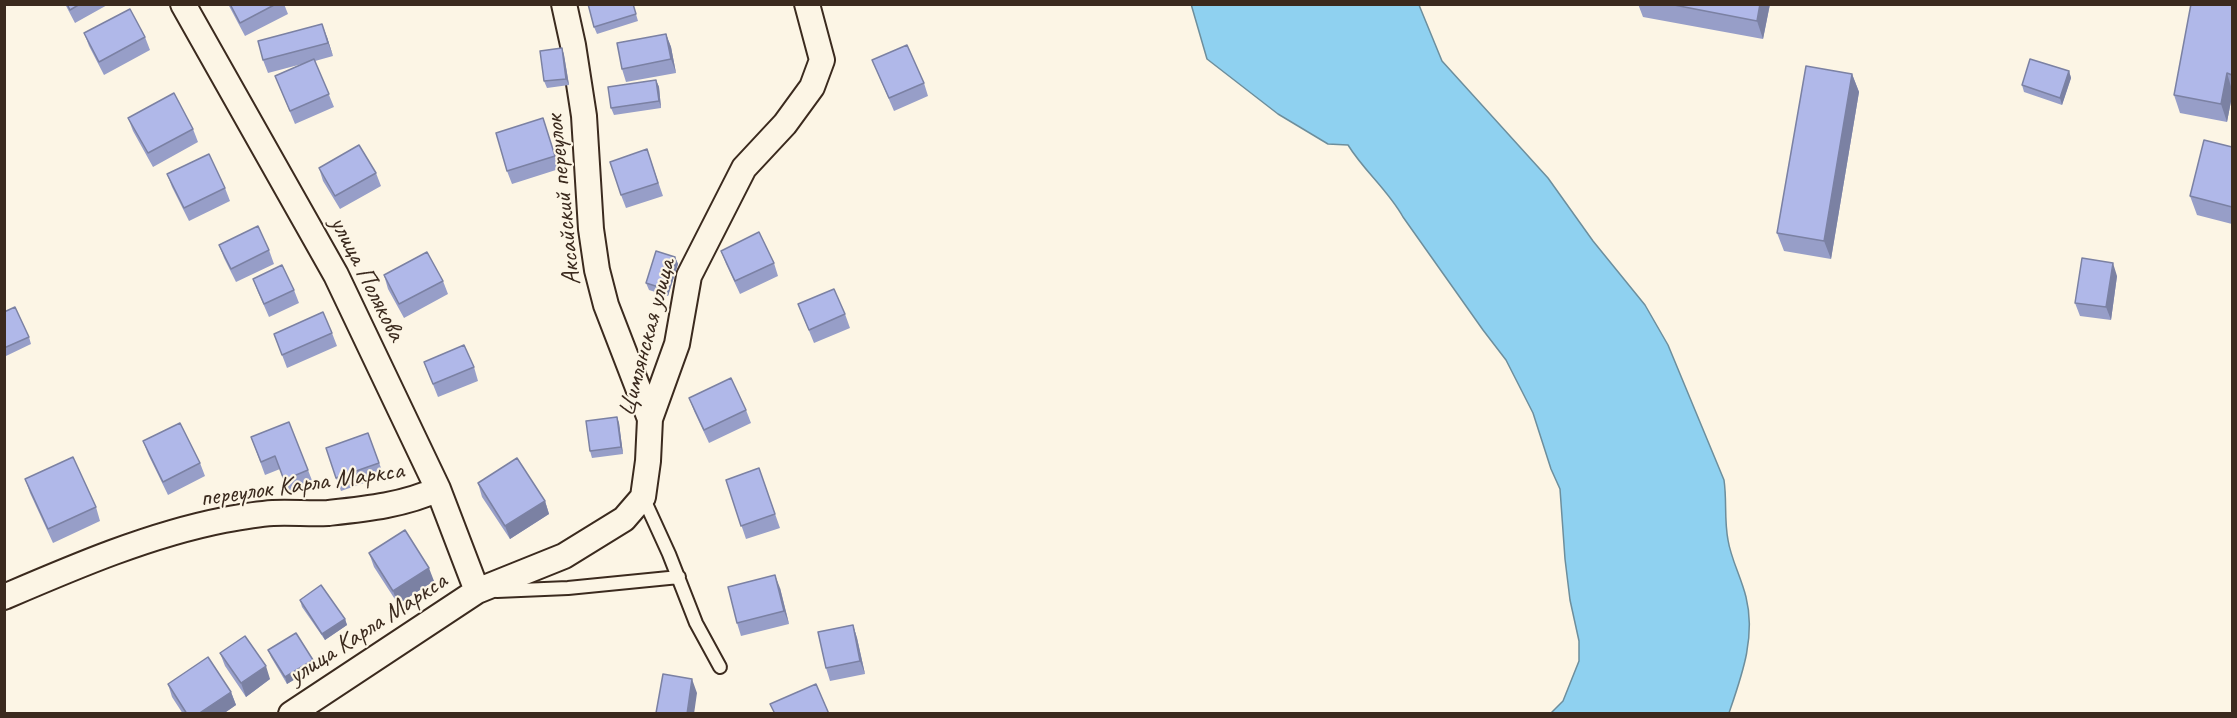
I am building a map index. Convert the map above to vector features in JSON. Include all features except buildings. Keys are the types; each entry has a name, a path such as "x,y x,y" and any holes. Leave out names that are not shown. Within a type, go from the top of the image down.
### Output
{"street":[{"name":"улица Полякова","path":"183,4 336,275 438,489 477,591"},
{"name":"Аксайский переулок","path":"564,4 584,116 591,229 597,270 606,304 650,419"},
{"name":"Цимлянская улица","path":"643,497 650,419 677,344 689,276 744,168 785,124 812,87 822,60 807,4"},
{"name":"переулок Карла Маркса","path":"4,597 89,560 221,521 272,513 326,513 376,506 419,498 438,489"},
{"path":"477,591 564,556 624,519 643,497"},
{"name":"улица Карла Маркса","path":"291,714 477,591"}],"lane":[{"path":"643,497 679,577 696,623 720,667"},
{"path":"477,591 568,588 679,577"}],"water":[{"path":"1191,4 1419,5 1442,61 1548,178 1593,241 1645,305 1668,345 1724,480 1728,540 1749,612 1746,656 1729,713 1551,713 1563,701 1579,661 1579,641 1570,600 1560,489 1533,413 1506,360 1390,198 1348,145 1328,144 1278,114 1207,59"}]}
